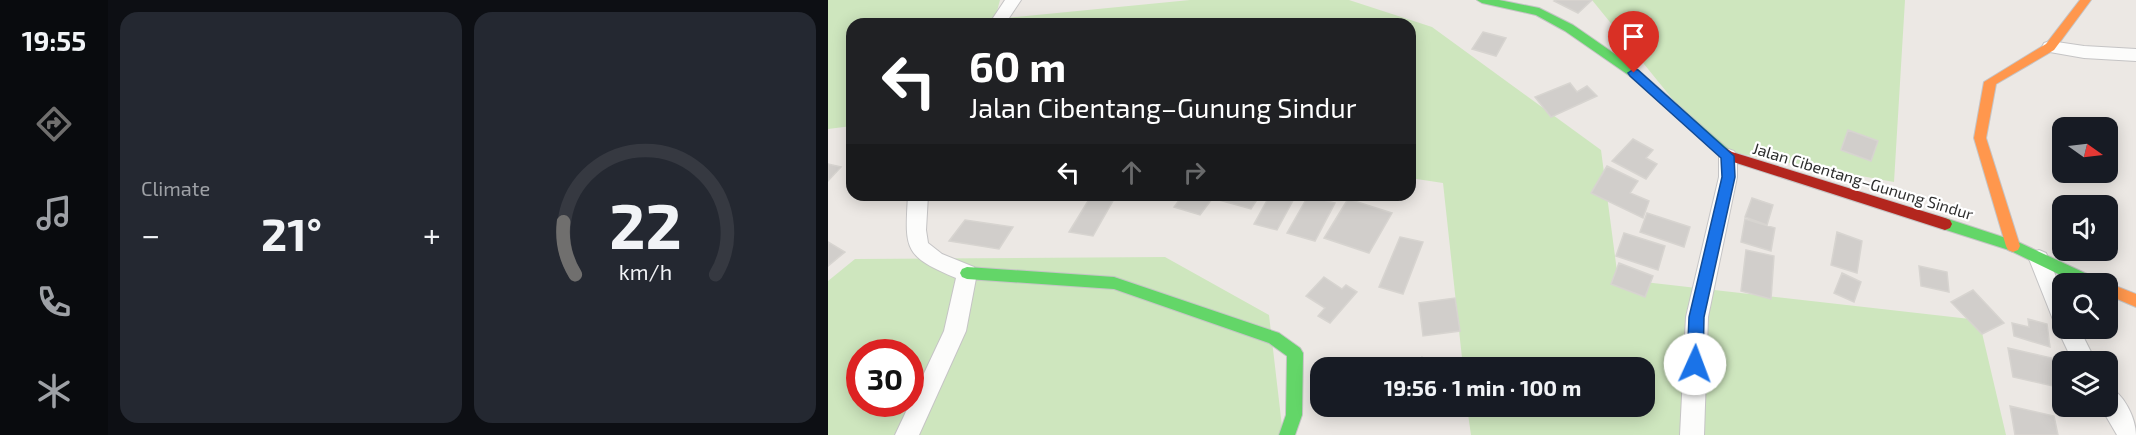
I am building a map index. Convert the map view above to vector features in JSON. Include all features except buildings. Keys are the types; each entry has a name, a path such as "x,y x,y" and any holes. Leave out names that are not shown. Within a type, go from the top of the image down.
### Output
{"street":[{"path":"1001,18 1013,0"},
{"name":"Jalan Cibentang–Gunung Sindur","path":"1482,0 1539,12 1569,28 1634,73 1728,156 2013,246 2071,273"},
{"path":"2013,246 1980,138 1990,82 2050,47 2086,0"},
{"path":"2050,47 2084,52 2136,55"},
{"path":"1692,435 1696,317 1728,177 1728,156"},
{"path":"918,201 916,243 924,256 967,273 1114,283 1274,338 1295,353 1294,415 1287,435"},
{"path":"2039,259 2052,291"},
{"path":"907,435 955,331 967,273"},
{"path":"2118,293 2136,301"},
{"path":"2118,415 2130,435"}],"green space":[{"path":"828,0 1000,0 995,18 846,18 846,127 828,129"},
{"path":"1190,0 1349,0 1404,18 1005,18"},
{"path":"1592,0 1905,0 1894,182 1713,149"},
{"path":"1416,22 1432,27 1601,150 1618,279 1979,320 2006,435 1471,435 1468,417 1655,417 1655,357 1462,357 1443,183 1416,179"},
{"path":"1165,257 1269,315 1283,435 828,435 828,281 855,259"}],"traffic: fast":[{"path":"1482,0 1539,12 1569,28 1634,73 1724,152"},
{"path":"1945,224 2013,246 2071,273"},
{"path":"967,273 1114,283 1274,338 1295,353 1294,415 1287,435"}],"traffic: slow":[{"path":"2013,246 1980,138 1990,82 2050,47 2086,0"},
{"path":"2118,293 2136,301"}],"traffic: jam":[{"path":"1724,152 1728,156 1945,224"}],"route":[{"path":"1634,73 1728,156 1728,177 1696,317 1695,364"}]}
